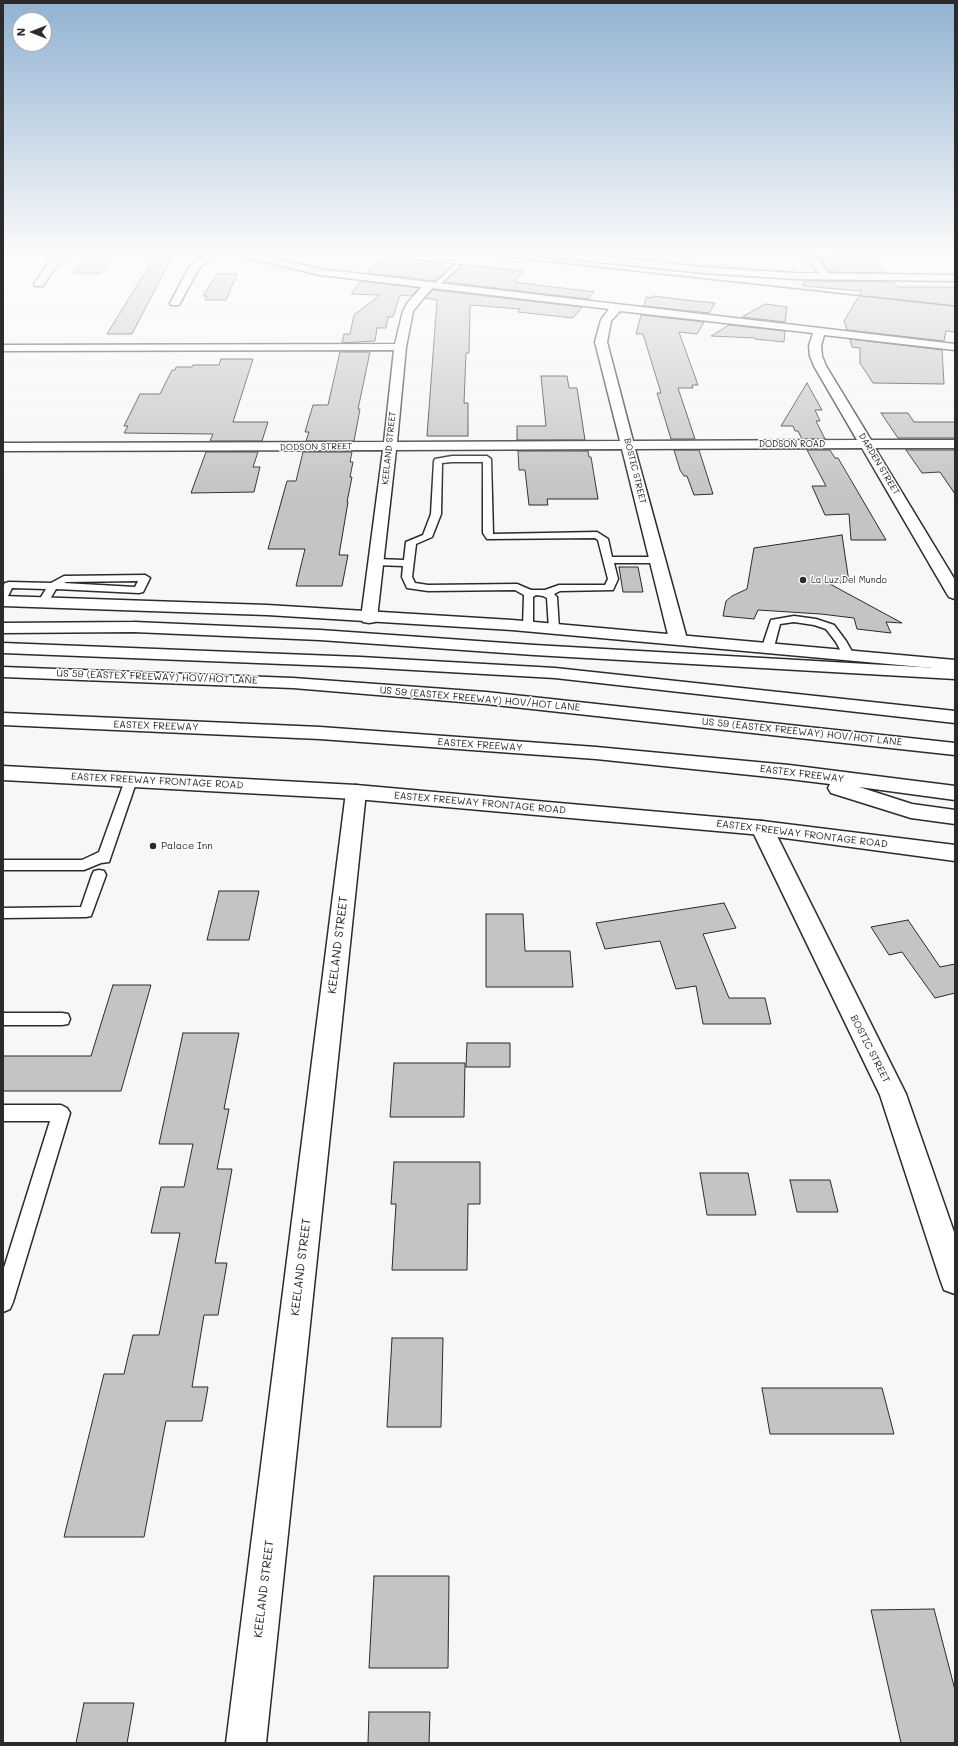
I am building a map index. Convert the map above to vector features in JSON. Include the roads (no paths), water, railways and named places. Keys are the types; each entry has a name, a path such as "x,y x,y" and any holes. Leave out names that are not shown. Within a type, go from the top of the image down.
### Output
{"main road":[{"name":"KEELAND STREET","path":"368,618 390,446 400,347 403,334"},
{"name":"BOSTIC STREET","path":"603,334 601,342 629,445 678,639"},
{"name":"DARDEN STREET","path":"818,334 815,346 816,356 820,366 955,594"},
{"path":"849,334 955,347"},
{"path":"3,348 400,347"},
{"name":"DODSON ROAD","path":"629,445 955,444"},
{"name":"DODSON STREET","path":"3,447 629,445"},
{"path":"3,601 267,610 368,618 528,627 678,639 955,665"},
{"path":"3,628 134,626 320,635 542,650 955,674"},
{"path":"3,648 352,662 555,673 955,717"},
{"name":"US 59 (EASTEX FREEWAY) HOV/HOT LANE","path":"3,672 293,683 486,698 955,749"},
{"name":"EASTEX FREEWAY","path":"3,719 320,733 596,753 789,772 955,793"},
{"path":"789,772 910,811 955,817"},
{"name":"EASTEX FREEWAY FRONTAGE ROAD","path":"3,773 356,792 762,828 955,853"},
{"name":"KEELAND STREET","path":"246,1743 356,792"},
{"name":"BOSTIC STREET","path":"762,828 828,965 893,1094 955,1279"}],"lane":[{"path":"461,445 461,459"},
{"path":"461,459 487,459 488,532 490,537 597,535 604,539 612,579 609,588 559,588 546,593 535,592 530,594 517,587 428,588 411,586 407,577 411,542 427,537 436,514 438,461 461,459"},
{"path":"608,560 658,560"},
{"path":"376,562 408,563"},
{"path":"3,596 9,585 53,586 138,590 145,578 64,579 53,586 43,602"},
{"path":"546,593 552,597 554,629"},
{"path":"528,627 528,597 530,594"},
{"path":"768,648 775,622 794,619 816,622 830,627 848,655"},
{"path":"3,865 84,865 105,857 132,780"},
{"path":"3,913 86,912 99,875"},
{"path":"3,1019 62,1019"},
{"path":"3,1113 61,1113 3,1302"}],"place":[{"name":"La Luz Del Mundo","path":"803,580"},
{"name":"Palace Inn","path":"153,846"}]}
